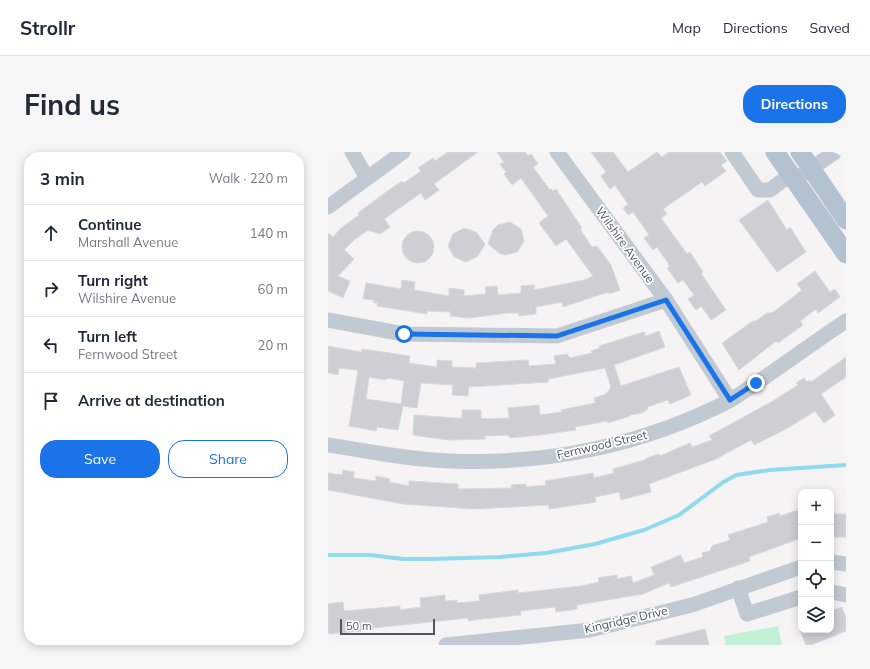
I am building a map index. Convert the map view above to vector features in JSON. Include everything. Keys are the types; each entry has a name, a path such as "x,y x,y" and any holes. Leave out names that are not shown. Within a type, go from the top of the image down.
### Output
{"main road":[{"path":"775,152 846,254"},
{"path":"800,152 846,220"}],"street":[{"path":"352,152 367,178"},
{"path":"328,207 403,152"},
{"name":"Wilshire Avenue","path":"557,152 666,300 730,400"},
{"path":"732,152 758,190 770,190 811,168 835,152"},
{"path":"328,320 404,334 557,336 666,300"},
{"name":"Fernwood Street","path":"328,445 392,455 449,461 525,460 568,454 650,434 699,415 730,400 846,320"},
{"path":"834,562 846,564"},
{"name":"Kingridge Drive","path":"446,645 590,630 692,605 798,567"},
{"path":"738,588 747,614 798,598"},
{"path":"834,593 846,595"}],"green space":[{"path":"778,626 782,645 726,645 724,636"}],"building":[{"path":"448,152 478,152 434,184 439,190 425,200 421,193 384,219 390,227 380,234 368,230 354,240 344,250 354,259 338,276 350,281 343,298 328,291 328,233 333,237 340,229 359,215 358,213 386,192 402,181 404,183 421,171 418,168 433,158 435,161"},
{"path":"497,152 525,152 528,156 531,154 538,164 533,167 550,190 551,189 553,191 556,189 582,228 580,229 592,247 597,246 611,265 620,290 609,294 608,292 563,307 562,302 536,307 536,314 519,316 519,313 507,313 469,318 450,316 451,312 427,311 427,314 377,306 378,303 374,303 374,300 363,299 366,283 401,289 402,280 415,282 414,290 449,296 449,288 464,290 464,296 486,294 485,287 497,286 498,295 521,293 521,286 534,285 534,290 585,280 593,276 566,239 556,246 539,223 548,216 521,178 512,185 504,174 506,172 500,164 504,162"},
{"path":"591,152 613,152 628,172 657,152 662,157 669,152 720,152 727,161 721,165 726,171 705,186 702,182 663,209 667,214 661,218 687,254 690,252 703,272 701,273 726,310 711,320 701,306 696,310 688,299 694,295 683,280 678,283 667,268 670,266 657,247 653,250 644,238 649,235 633,212 628,215 623,208 628,204 615,185 610,189 601,176 606,172"},
{"path":"768,200 787,230 790,227 806,252 777,272 739,220"},
{"path":"510,222 521,229 524,241 517,252 505,255 499,253 488,244 493,230 498,225"},
{"path":"464,228 476,232 485,244 478,256 466,262 454,257 448,246 453,234"},
{"path":"418,231 429,236 434,247 429,258 418,263 407,258 402,247 407,236"},
{"path":"815,271 830,292 835,289 840,297 818,313 816,309 800,321 803,325 778,343 776,341 739,370 722,343 753,321 754,322 767,313 772,313 802,290 797,284"},
{"path":"659,331 665,347 614,365 621,386 679,367 691,395 670,404 668,400 647,407 648,409 642,413 630,415 608,423 607,421 601,422 575,427 576,430 540,435 510,438 508,435 485,436 485,439 449,440 419,436 413,435 414,415 462,418 462,410 481,410 481,418 509,418 508,408 539,405 540,415 562,412 561,410 595,403 594,398 606,394 611,387 605,368 548,379 549,382 469,387 468,396 452,395 453,385 421,383 417,408 403,406 398,430 377,427 376,431 349,426 358,370 339,368 338,375 328,373 328,346 361,352 362,349 410,356 409,363 437,367 437,360 452,361 452,367 476,368 476,363 528,360 529,366 556,364 554,356 567,354 570,358 592,353 591,351 600,348 599,346 644,332 646,336","holes":["369,377 385,380 388,378 404,381 401,404 366,399"]},
{"path":"846,357 846,377 821,394 835,415 824,423 815,411 788,428 754,445 751,440 716,459 649,484 651,492 621,500 619,492 595,497 596,502 549,509 549,505 475,509 403,504 328,490 328,473 342,475 343,470 354,472 353,478 376,481 376,476 390,479 389,482 409,486 409,481 458,484 458,489 512,488 511,485 526,484 526,487 546,485 545,481 593,473 594,478 614,473 613,469 645,460 659,454 660,456 690,443 692,447 712,440 709,436 773,401 798,385 796,383 804,378 807,382 810,380 811,382"},
{"path":"798,510 798,539 749,557 750,561 671,587 669,583 643,594 577,605 577,609 556,612 555,607 520,611 521,615 468,621 468,618 328,634 328,604 343,602 344,611 400,606 400,610 421,607 420,598 445,595 445,601 457,600 457,603 480,601 479,595 518,590 518,593 581,586 599,582 598,578 617,575 617,579 631,576 633,583 654,575 651,567 681,555 684,563 703,557 702,553 710,551 712,546 730,540 728,535 768,522 767,517 779,513 780,516"},
{"path":"834,514 846,514 846,537 834,537"},
{"path":"842,607 846,618 846,631 811,645 806,645 801,633 834,633 834,610"},
{"path":"705,629 709,645 656,645 656,641"}],"waterway":[{"path":"328,555 370,555 403,559 430,559 500,557 546,553 595,544 644,530 679,515 722,483 736,475 770,470 846,465"}],"route":[{"path":"404,334 557,336 666,300 730,400 756,383"}]}
